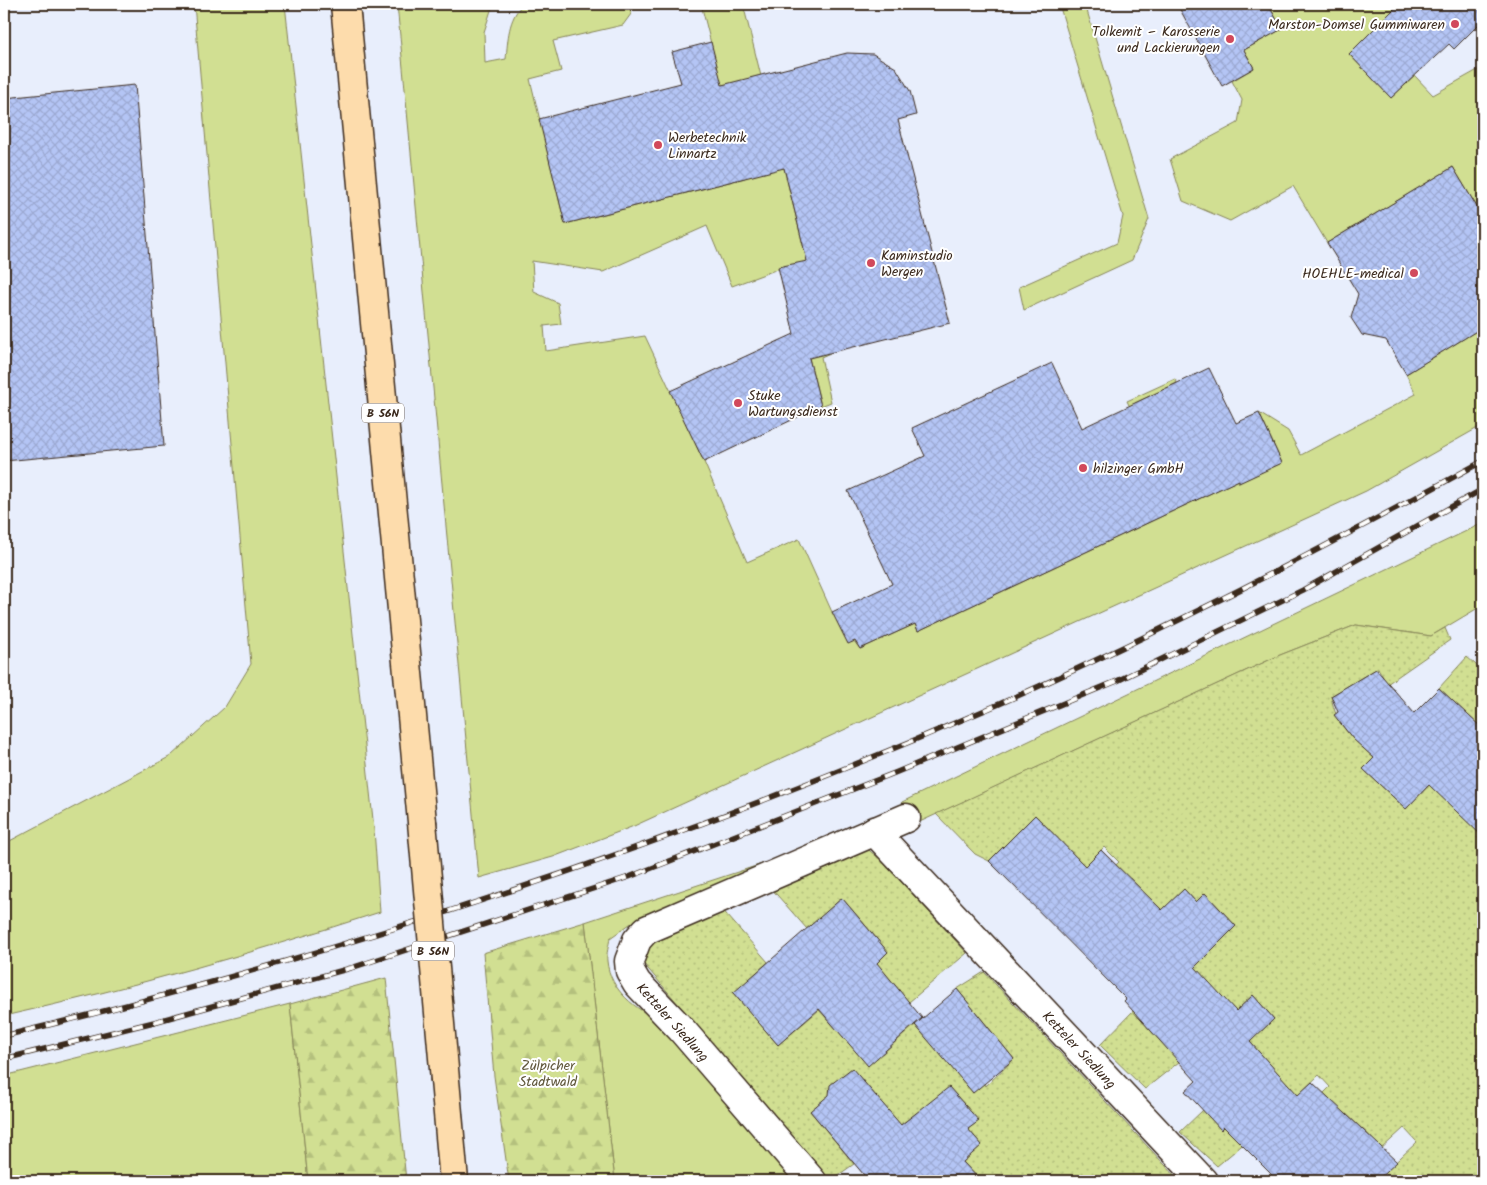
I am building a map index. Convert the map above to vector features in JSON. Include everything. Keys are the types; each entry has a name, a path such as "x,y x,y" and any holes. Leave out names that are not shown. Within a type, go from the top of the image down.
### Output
{"main road":[{"name":"B 56N","path":"345,4 454,1181"}],"street":[{"name":"Ketteler Siedlung","path":"812,1181 681,1029 637,983 630,972 629,961 637,940 646,930 906,818"},
{"name":"Ketteler Siedlung","path":"874,831 1203,1181"}],"green space":[{"path":"194,4 285,4 374,829 380,912 193,969 99,994 4,1016 4,844 171,756 225,707 251,664"},
{"path":"397,4 493,4 484,32 485,63 506,59 508,37 514,16 523,4 631,4 631,14 623,25 553,41 561,71 530,79 565,224 745,178 701,4 743,4 830,353 821,357 831,402 821,406 786,266 732,286 707,226 603,272 532,261 534,292 558,303 561,324 544,326 546,351 645,336 704,462 747,562 799,539 832,612 860,649 915,624 918,631 1239,480 1282,463 1259,413 1288,431 1301,455 1416,394 1406,374 1483,327 1483,425 1366,491 634,826 553,857 479,878"},
{"path":"1059,4 1085,4 1149,219 1132,260 1024,310 1019,287 1117,243 1123,216"},
{"path":"1268,4 1411,4 1434,28 1421,41 1392,11 1349,54 1391,98 1415,76 1433,95 1483,67 1483,217 1453,167 1327,243 1293,186 1230,221 1183,201 1170,159 1238,123 1242,100 1232,81 1254,68 1244,50 1282,29"},
{"path":"1175,379 1177,383 1135,403 1143,421 1138,423 1127,401"},
{"path":"1483,523 1483,605 1431,636 1356,625 1280,655 911,826 902,802"},
{"path":"1356,625 1431,636 1445,628 1450,640 1387,684 1378,668 1331,696 1341,724 1352,738 1374,758 1363,769 1406,809 1483,730 1483,763 1471,775 1477,830 1483,823 1483,1181 1386,1181 1389,1178 1384,1173 1417,1142 1404,1128 1380,1150 1369,1135 1344,1112 1315,1102 1330,1087 1319,1075 1271,1121 1217,1166 1180,1132 1203,1110 1221,1129 1280,1076 1245,1036 1249,1019 1262,1031 1274,1019 1253,995 1199,1046 1145,1089 1100,1045 1133,1011 1180,951 1221,910 1205,893 1196,902 1184,889 1142,930 1142,890 1130,878 1111,897 1097,883 1119,862 1104,847 1085,866 1035,816 989,861 975,854 936,814 1280,655"},
{"path":"1467,657 1483,671 1483,729 1439,688"},
{"path":"865,847 880,859 967,953 909,1002 868,971 888,952 842,898 807,929 770,887"},
{"path":"762,864 630,924 610,938 607,961 609,972 619,990 633,1005 660,1021 798,1181 615,1181 585,922"},
{"path":"721,908 768,962 734,993 778,1045 819,1010 849,1043 862,1031 882,1054 915,1025 970,1066 986,1086 1014,1059 957,989 984,972 1180,1181 979,1181 963,1162 982,1145 968,1129 978,1121 927,1130 914,1115 900,1125 856,1073 810,1111 854,1164 830,1181 643,963 647,940"},
{"name":"Zülpicher Stadtwald","path":"585,922 615,1181 509,1181 494,1076 483,953"},
{"path":"386,978 406,1181 308,1181 290,1004"},
{"path":"290,1004 308,1181 4,1181 4,1076"}],"building":[{"name":"Tolkemit – Karosserie und Lackierungen","path":"1177,4 1268,4 1282,29 1244,50 1254,68 1222,86"},
{"path":"1399,4 1483,4 1483,20 1454,49 1449,44 1391,98 1349,54"},
{"path":"711,42 722,85 847,53 873,54 896,68 910,91 916,115 898,120 950,323 809,358 821,406 704,462 670,391 794,334 778,267 807,261 784,168 565,224 539,119 681,83 672,52"},
{"path":"135,85 164,446 4,461 4,98"},
{"name":"HOEHLE-medical","path":"1453,167 1483,217 1483,327 1406,374 1386,340 1362,335 1351,318 1358,294 1327,243"},
{"name":"hilzinger GmbH","path":"1052,363 1082,428 1209,368 1236,423 1259,413 1282,463 1239,483 1239,480 918,631 915,624 860,649 855,641 848,644 832,612 892,584 848,491 925,456 912,428"},
{"path":"1376,669 1414,713 1439,688 1483,729 1483,837 1429,785 1406,809 1363,769 1374,758 1353,739 1334,715 1338,712 1331,696"},
{"path":"1035,815 1085,866 1101,850 1162,910 1184,889 1196,902 1205,893 1236,926 1195,967 1236,1011 1253,995 1274,1019 1250,1042 1298,1095 1312,1082 1397,1162 1376,1181 1278,1181 1224,1127 1221,1130 1185,1091 1196,1081 1124,1001 1126,999 989,861"},
{"path":"842,898 888,952 877,963 922,1018 868,1066 819,1009 778,1045 733,993"},
{"path":"957,989 1014,1059 973,1093 915,1025"},
{"path":"852,1068 901,1125 949,1087 979,1121 968,1129 982,1145 963,1162 981,1181 869,1181 810,1111 829,1095 830,1085"}],"railway":[{"path":"4,1036 131,1004 383,932 508,892 754,804 876,756 997,705 1121,648 1303,557 1483,461"},
{"path":"4,1059 154,1022 351,968 629,877 897,772 1117,681 1303,590 1483,489"}],"place":[{"name":"Marston-Domsel Gummiwaren","path":"1455,24"},
{"name":"Tolkemit – Karosserie und Lackierungen","path":"1230,39"},
{"name":"Werbetechnik Linnartz","path":"658,145"},
{"name":"Kaminstudio Wergen","path":"871,263"},
{"name":"HOEHLE-medical","path":"1414,273"},
{"name":"Stuke Wartungsdienst","path":"738,403"},
{"name":"hilzinger GmbH","path":"1083,468"}]}
